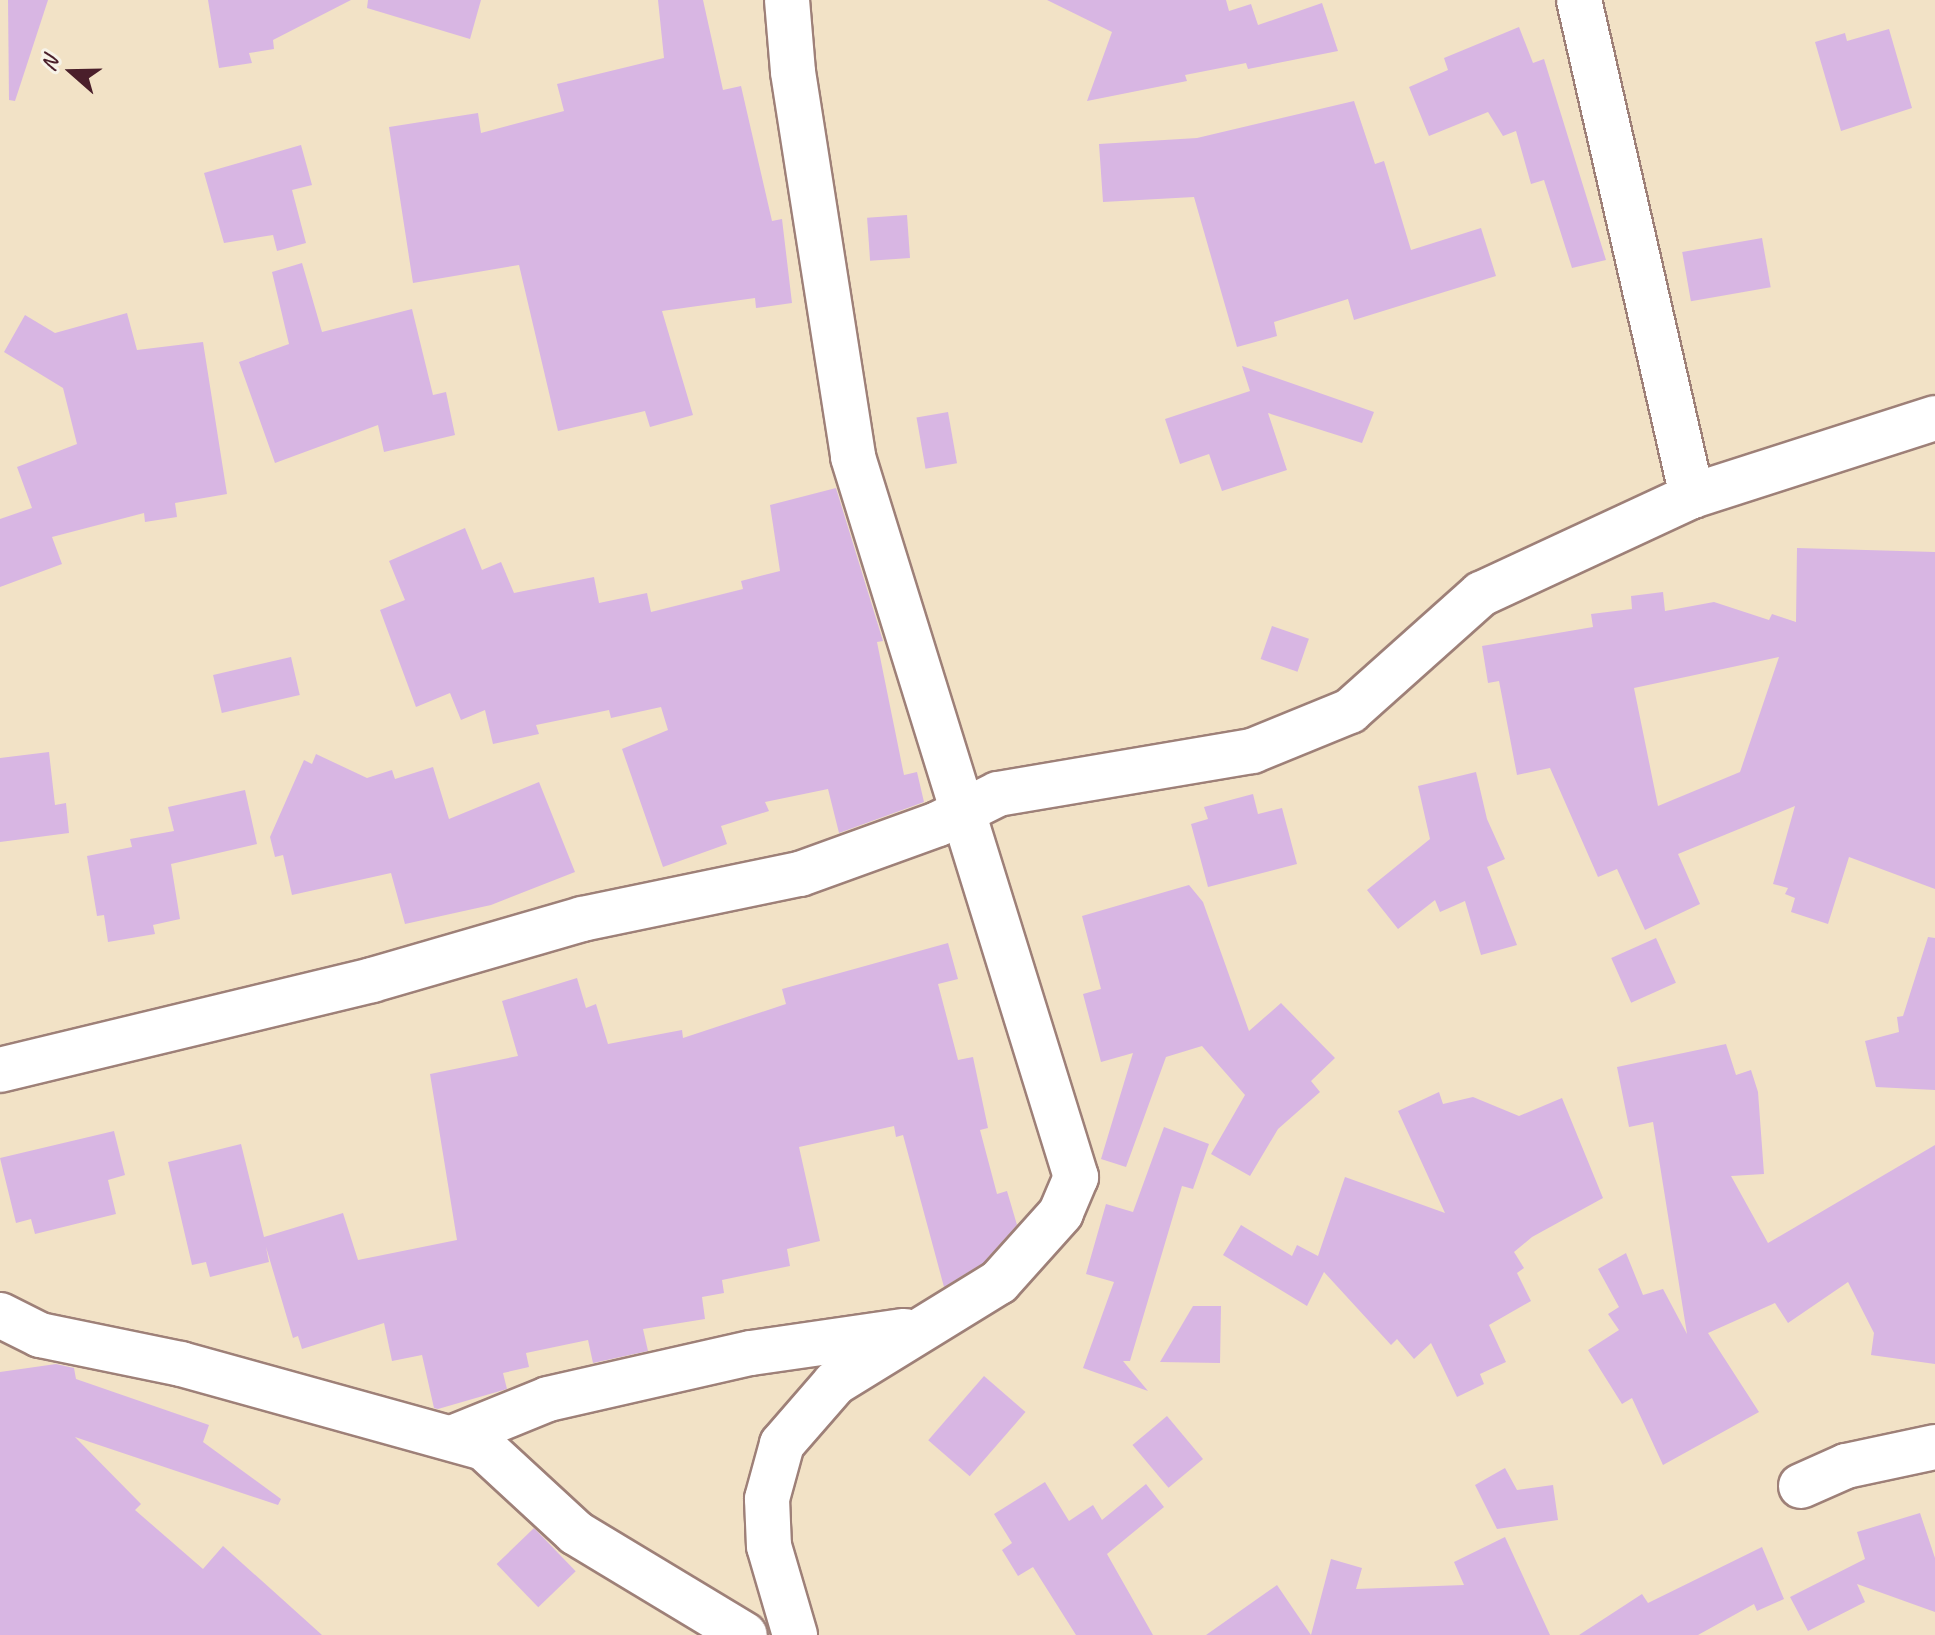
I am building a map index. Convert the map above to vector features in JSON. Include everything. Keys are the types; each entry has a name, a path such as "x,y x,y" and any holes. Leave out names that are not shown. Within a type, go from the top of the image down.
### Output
{"street":[{"path":"787,0 793,72 853,457 1076,1177 1061,1213 999,1282 835,1383 782,1444 767,1499 769,1546 795,1635"},
{"path":"1579,0 1692,496"},
{"path":"0,1070 372,980 582,919 800,874 961,812 998,794 1252,751 1316,729 1350,711 1481,594 1692,496 1935,418"},
{"path":"0,1315 40,1335 181,1364 362,1417 457,1436 484,1448 520,1476 576,1533 687,1595 745,1635"},
{"path":"457,1436 548,1399 751,1353 919,1329"},
{"path":"1801,1486 1846,1466 1935,1447"}],"building":[{"path":"8,0 48,0 15,101 9,100"},
{"path":"208,0 351,0 273,40 274,49 249,53 252,63 219,68"},
{"path":"368,0 481,0 470,39 367,8"},
{"path":"658,0 703,0 723,90 741,86 772,221 782,219 792,303 756,308 755,298 662,311 693,415 650,427 645,411 558,431 519,265 413,283 389,127 478,113 481,133 564,111 557,84 664,58"},
{"path":"1047,0 1226,0 1229,11 1251,4 1258,25 1322,3 1338,51 1248,69 1246,63 1185,75 1187,81 1087,101 1112,32"},
{"path":"1519,27 1533,63 1544,59 1606,260 1572,268 1544,180 1531,184 1516,131 1503,136 1488,112 1429,136 1409,87 1448,70 1444,58"},
{"path":"1889,29 1912,108 1841,131 1815,42 1845,33 1847,41"},
{"path":"1354,101 1375,164 1384,161 1411,250 1481,228 1496,276 1354,320 1348,299 1274,322 1277,336 1237,347 1194,197 1103,202 1099,144 1197,138"},
{"path":"301,145 312,185 292,190 306,243 277,251 273,235 224,243 204,173"},
{"path":"907,215 910,258 870,261 867,218"},
{"path":"1762,238 1771,287 1691,301 1682,252"},
{"path":"302,263 322,332 412,309 433,395 446,392 455,435 384,452 378,425 275,463 239,362 289,344 272,272"},
{"path":"127,313 137,350 203,342 227,494 175,503 177,517 145,522 144,513 52,537 62,564 0,587 0,519 32,508 17,467 77,444 63,388 4,352 25,315 55,333"},
{"path":"1242,366 1374,412 1362,443 1268,413 1287,470 1222,491 1209,454 1180,464 1165,419 1250,391"},
{"path":"948,412 957,463 926,469 916,418"},
{"path":"836,488 883,641 877,642 904,775 917,772 924,802 839,833 828,789 765,802 769,811 721,826 727,844 663,867 622,749 668,730 661,707 611,718 609,710 536,725 539,734 493,744 485,710 461,720 450,693 416,707 380,610 405,600 389,561 465,528 482,570 501,562 514,593 594,577 599,603 647,593 651,612 743,589 741,581 780,571 770,505"},
{"path":"1797,548 1935,552 1935,889 1849,857 1828,924 1791,912 1795,898 1785,894 1788,888 1773,884 1795,806 1678,854 1700,904 1645,930 1617,869 1598,877 1550,768 1517,775 1499,681 1488,683 1482,646 1593,627 1591,614 1632,609 1631,596 1663,592 1665,611 1714,602 1769,620 1772,614 1796,622","holes":["1779,657 1740,772 1658,806 1634,688"]},
{"path":"1272,626 1309,639 1297,672 1261,659"},
{"path":"291,657 300,695 222,713 213,675"},
{"path":"49,752 55,805 66,803 69,833 0,842 0,758"},
{"path":"316,754 367,778 392,770 395,779 433,767 449,819 539,782 575,872 491,905 405,924 391,873 292,895 283,855 275,857 270,837 304,760 312,764"},
{"path":"1476,772 1487,819 1505,859 1487,867 1517,945 1481,955 1465,901 1440,912 1435,900 1398,929 1367,890 1430,839 1418,786"},
{"path":"245,790 257,844 171,864 180,919 153,925 155,934 108,942 104,915 97,916 87,856 132,847 130,839 174,831 168,807"},
{"path":"1253,794 1258,814 1282,808 1297,864 1208,887 1191,824 1208,819 1204,807"},
{"path":"1189,885 1203,902 1249,1031 1281,1003 1335,1058 1311,1081 1320,1092 1278,1129 1250,1176 1211,1154 1245,1095 1202,1046 1166,1057 1126,1167 1101,1159 1133,1053 1101,1062 1083,994 1101,989 1082,916"},
{"path":"1928,937 1935,938 1935,1090 1876,1087 1865,1041 1899,1032 1897,1017 1903,1016"},
{"path":"1656,938 1676,983 1631,1003 1611,958"},
{"path":"948,943 958,979 938,984 958,1060 973,1057 988,1128 980,1130 997,1194 1007,1191 1017,1225 983,1263 944,1287 903,1135 896,1137 894,1126 799,1147 820,1241 787,1249 790,1266 722,1280 724,1293 702,1297 705,1319 643,1329 648,1351 593,1363 588,1340 526,1353 529,1367 503,1373 507,1389 438,1409 434,1408 422,1355 392,1361 384,1323 302,1349 298,1336 293,1338 266,1247 269,1262 210,1277 206,1262 192,1265 168,1162 241,1144 264,1237 343,1213 358,1260 457,1240 430,1074 518,1056 502,1001 577,978 586,1008 596,1004 608,1044 682,1030 683,1038 786,1004 782,989"},
{"path":"1726,1044 1736,1075 1751,1070 1758,1092 1764,1174 1731,1176 1768,1243 1935,1145 1935,1364 1871,1355 1874,1333 1848,1282 1788,1323 1775,1303 1708,1333 1759,1412 1663,1465 1632,1398 1622,1404 1588,1350 1619,1330 1608,1314 1619,1307 1598,1269 1626,1253 1643,1295 1663,1289 1687,1334 1653,1122 1629,1127 1617,1067"},
{"path":"1439,1092 1443,1104 1473,1097 1519,1116 1562,1098 1603,1198 1532,1237 1514,1252 1524,1268 1517,1273 1531,1301 1489,1325 1506,1362 1480,1374 1484,1384 1457,1397 1431,1343 1414,1359 1397,1339 1391,1345 1324,1272 1307,1306 1223,1255 1241,1225 1292,1256 1297,1245 1318,1256 1345,1177 1445,1213 1398,1111"},
{"path":"1164,1127 1209,1144 1193,1189 1182,1186 1130,1361 1123,1361 1148,1391 1083,1368 1114,1282 1086,1274 1106,1204 1133,1212"},
{"path":"114,1131 125,1175 108,1180 116,1214 35,1234 31,1219 16,1223 0,1158"},
{"path":"1193,1306 1221,1306 1220,1363 1160,1362"},
{"path":"56,1364 74,1368 76,1379 209,1425 203,1442 281,1499 278,1505 75,1437 141,1504 135,1510 203,1569 223,1546 322,1635 0,1635 0,1372"},
{"path":"984,1376 1026,1412 970,1476 928,1440"},
{"path":"1167,1416 1203,1459 1169,1488 1133,1445"},
{"path":"1505,1468 1517,1490 1553,1485 1558,1520 1497,1529 1475,1485"},
{"path":"1045,1482 1069,1521 1093,1505 1102,1520 1146,1484 1164,1507 1107,1554 1153,1635 1076,1635 1033,1567 1018,1576 1002,1550 1012,1543 994,1514"},
{"path":"1920,1513 1935,1558 1935,1612 1857,1584 1865,1602 1808,1631 1790,1597 1865,1559 1857,1532"},
{"path":"534,1528 576,1571 538,1607 497,1564"},
{"path":"1505,1537 1550,1635 1311,1635 1331,1559 1362,1568 1356,1589 1464,1585 1454,1562"},
{"path":"1762,1547 1784,1599 1757,1611 1754,1604 1698,1635 1579,1635 1642,1594 1648,1603"},
{"path":"1277,1585 1311,1635 1206,1635"}]}
